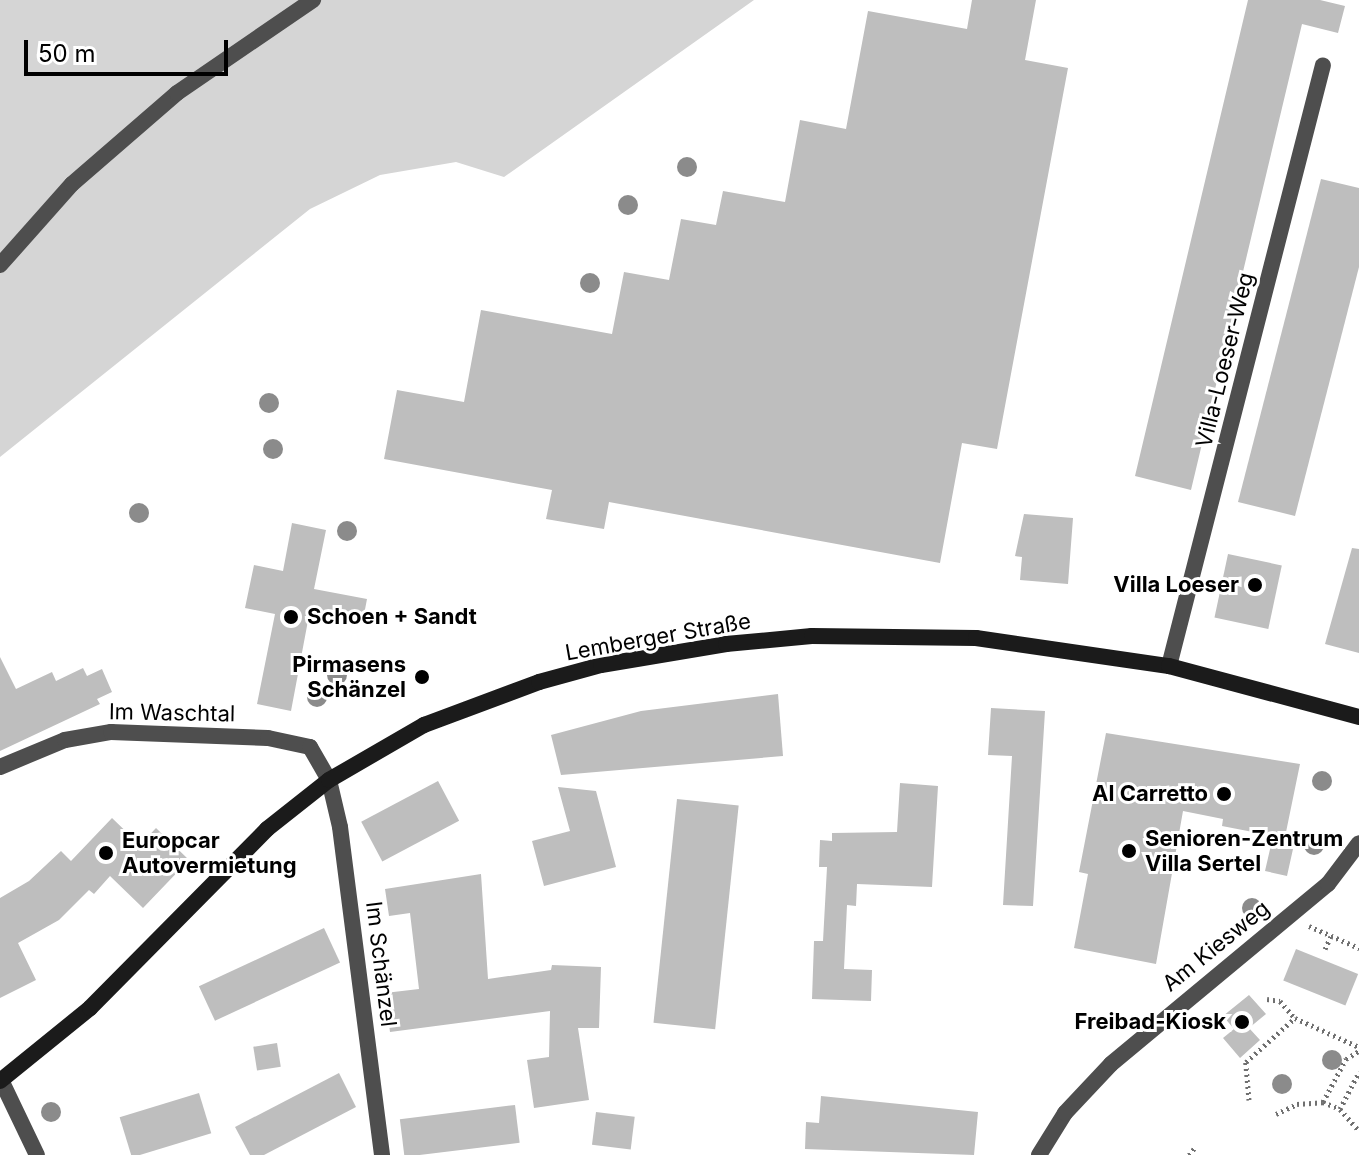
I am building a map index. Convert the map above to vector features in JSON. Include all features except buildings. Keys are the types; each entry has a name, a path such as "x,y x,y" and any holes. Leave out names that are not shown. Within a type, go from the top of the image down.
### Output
{"main road":[{"name":"Lemberger Straße","path":"0,1080 90,1008 267,829 329,780 424,725 539,682 726,644 828,636 976,638 1169,666 1359,717"}],"street":[{"path":"0,265 72,184 177,93 313,0"},
{"name":"Villa-Loeser-Weg","path":"1169,666 1323,65"},
{"name":"Im Waschtal","path":"0,767 65,740 111,732 181,733 293,741 310,747 329,780"},
{"name":"Im Schänzel","path":"329,780 340,827 382,1155"},
{"name":"Am Kiesweg","path":"1039,1155 1065,1113 1111,1064 1328,884 1359,843"},
{"name":"Lemberger Straße","path":"0,1080 37,1155"}],"path":[{"path":"1287,916 1359,948"},
{"path":"1325,949 1331,936"},
{"path":"1267,999 1280,1001 1295,1018 1359,1049 1346,1059 1323,1102"},
{"path":"1249,1100 1246,1062 1295,1018"},
{"path":"1340,1109 1359,1072"},
{"path":"1276,1114 1297,1104 1323,1102 1340,1109 1359,1131"},
{"path":"1189,1155 1196,1146"}],"shaded area":[{"path":"0,0 754,0 504,177 456,162 380,175 310,209 0,457"}],"place":[{"name":"Villa Loeser","path":"1255,585"},
{"name":"Schoen + Sandt","path":"291,617"},
{"name":"Pirmasens Schänzel","path":"422,677"},
{"name":"Al Carretto","path":"1224,794"},
{"name":"Senioren-Zentrum Villa Sertel","path":"1129,851"},
{"name":"Europcar Autovermietung","path":"106,853"},
{"name":"Freibad-Kiosk","path":"1242,1022"}]}
